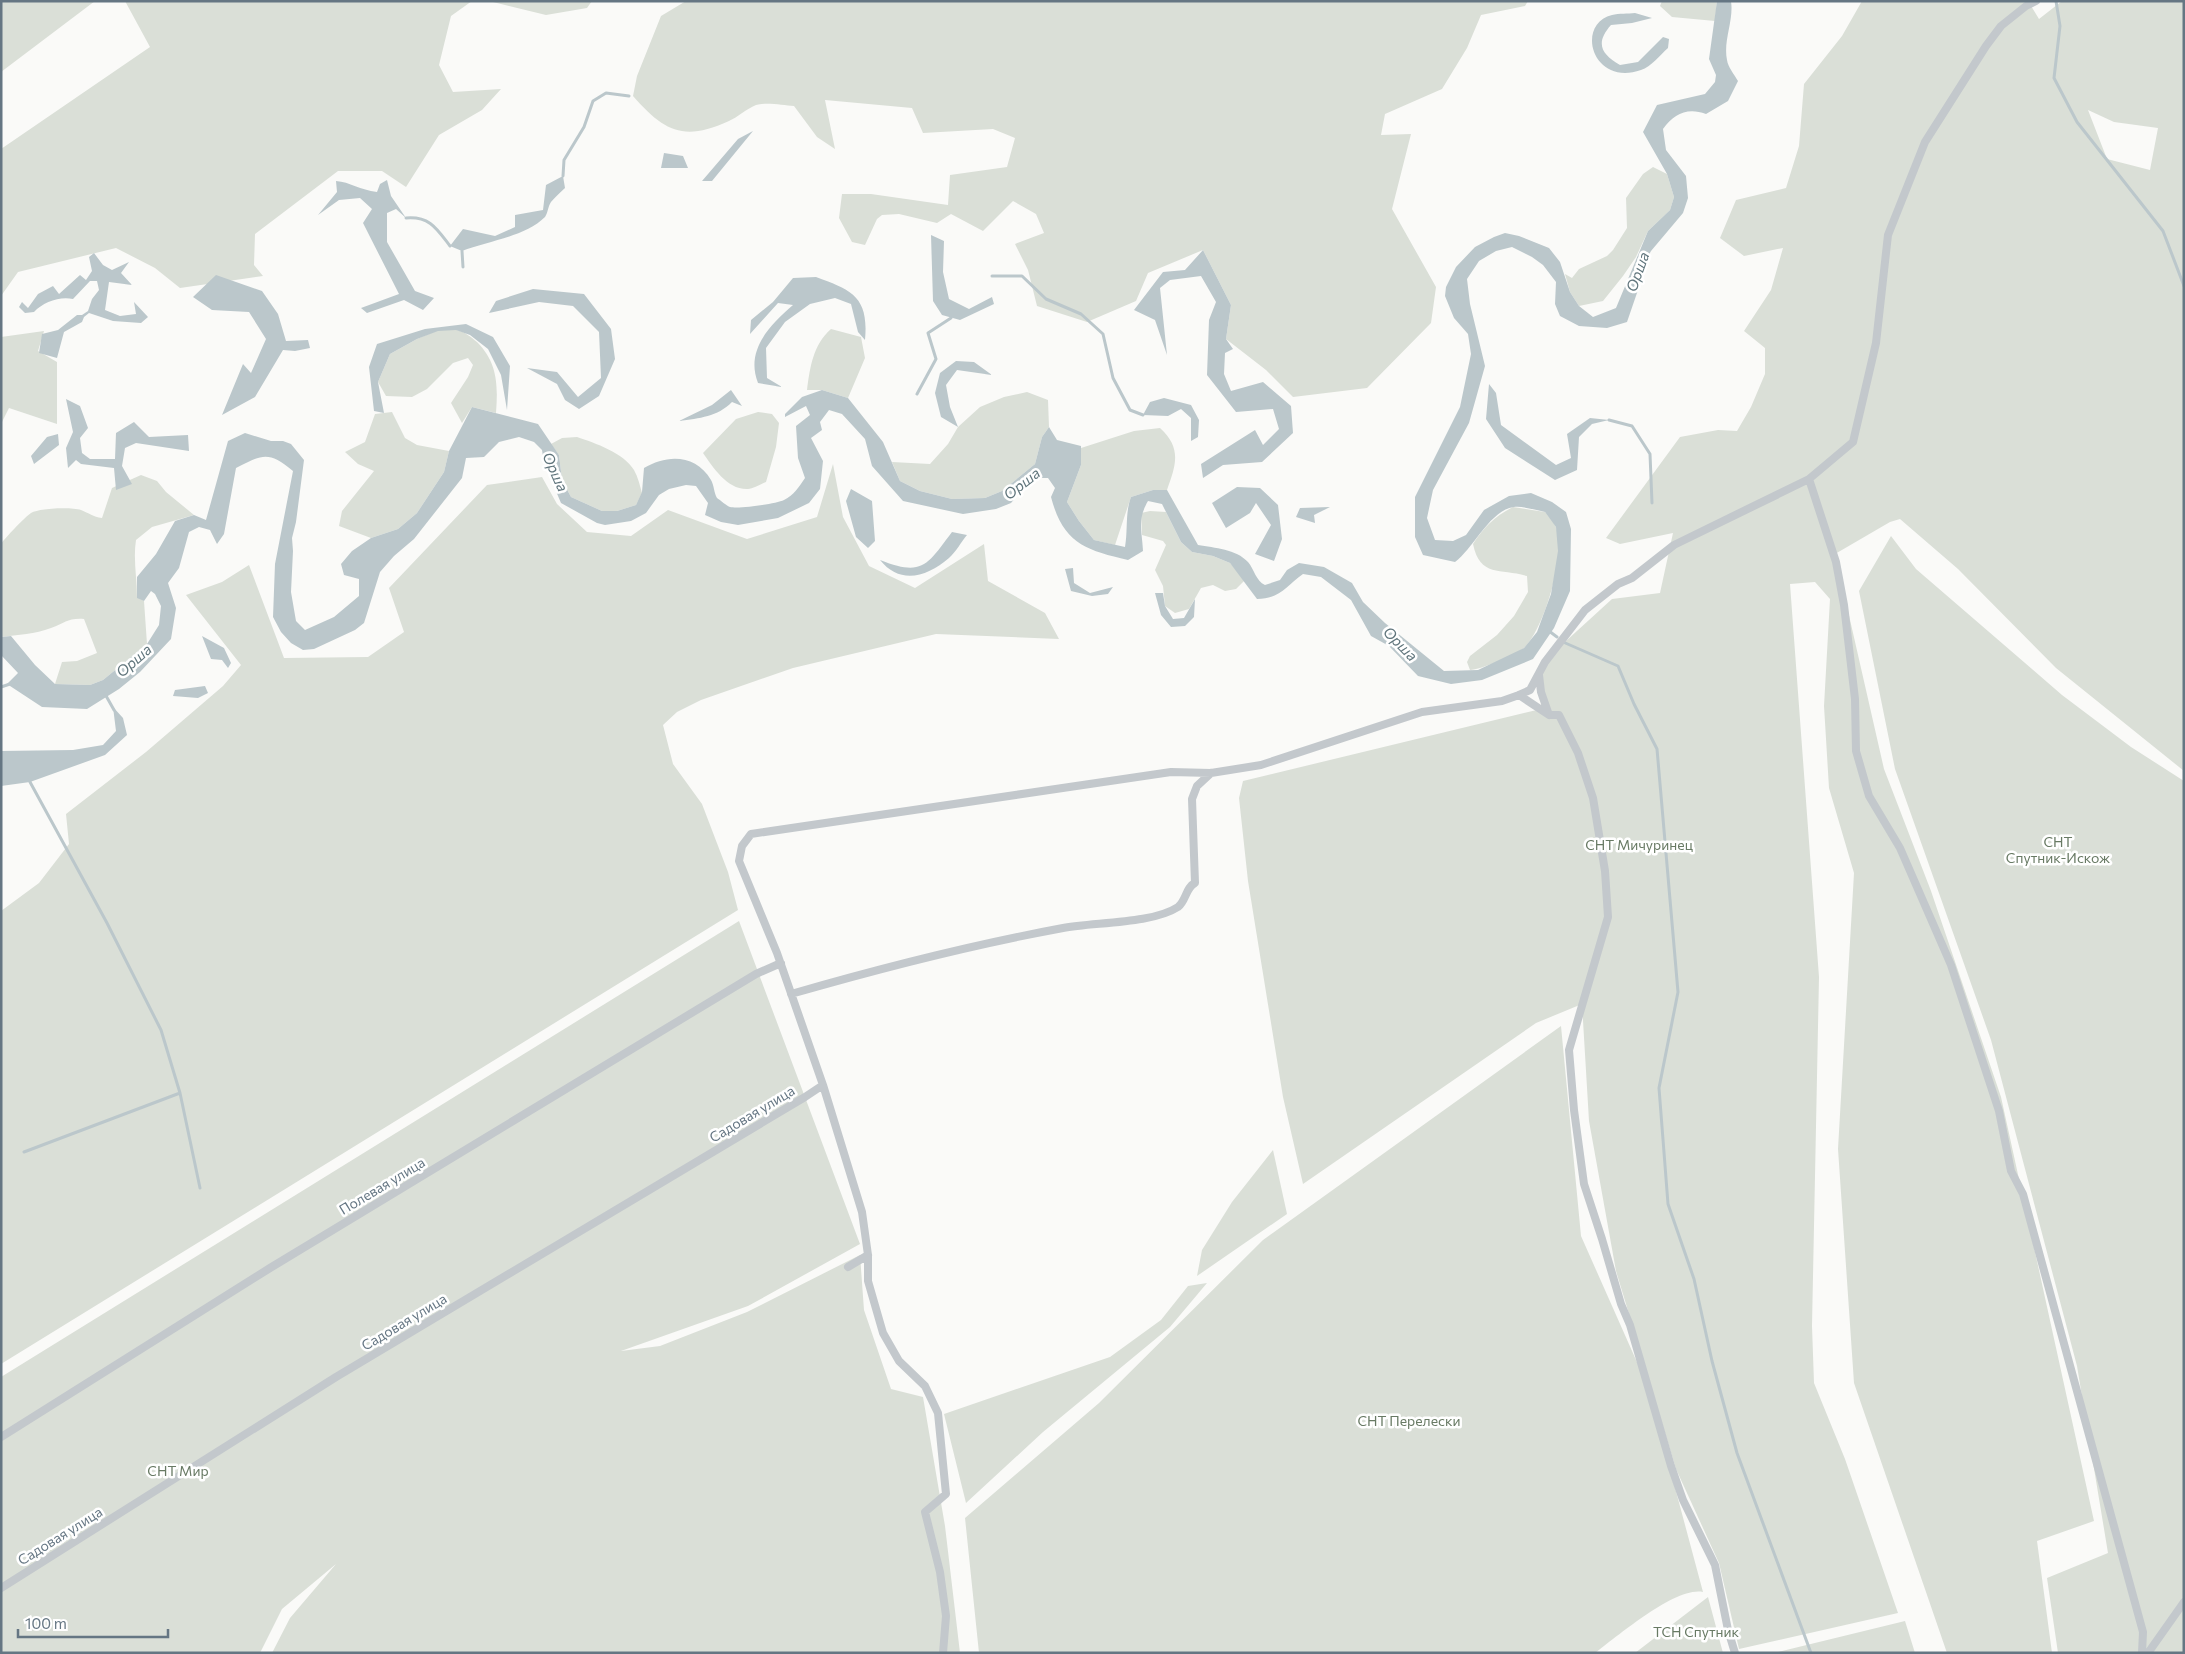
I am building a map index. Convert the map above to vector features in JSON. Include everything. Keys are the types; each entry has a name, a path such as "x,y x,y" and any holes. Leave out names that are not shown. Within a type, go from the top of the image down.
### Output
{"street":[{"path":"943,1653 946,1616 940,1572 925,1512 946,1494 938,1413 925,1386 899,1361 883,1333 868,1281 868,1255 862,1212 823,1084 780,964 739,861 742,846 751,834 1171,772 1211,772 1261,765 1422,712 1502,701 1530,690 1545,662 1585,610 1618,584 1632,578 1674,545 1809,480 1853,442 1876,343 1888,234 1927,137 2001,26 2026,6 2036,1"},
{"path":"1809,480 1836,562 1844,605 1855,699 1856,750 1861,769 1869,796 1900,848 1951,965 2000,1111 2011,1171 2022,1194 2143,1632 2142,1653"},
{"path":"1539,675 1541,692 1549,714"},
{"path":"1519,695 1549,714 1559,715 1578,753 1593,798 1605,871 1608,917 1569,1050 1574,1110 1584,1184 1621,1304 1630,1325 1671,1466 1683,1500 1715,1565 1728,1630 1735,1653"},
{"path":"791,994 920,959 1064,927 1148,918 1178,907 1184,900 1191,885 1195,883 1192,799 1197,786 1211,772"},
{"name":"Полевая улица","path":"1,1437 296,1253 756,974 780,964"},
{"name":"Садовая улица","path":"1,1588 336,1377 805,1097 823,1084"},
{"path":"848,1267 868,1255"},
{"path":"2148,1653 2184,1602"}],"green space":[{"path":"1,1 95,1 1,72"},
{"path":"125,1 472,1 451,16 439,65 453,92 501,89 482,110 439,135 406,187 382,171 338,171 255,234 254,265 263,276 180,288 155,268 116,248 18,272 1,296 1,149 150,47"},
{"path":"489,1 592,1 587,8 546,15"},
{"path":"686,1 1528,1 1525,6 1481,15 1467,48 1442,89 1385,114 1381,135 1411,134 1392,209 1436,287 1431,323 1367,388 1293,397 1266,370 1226,339 1231,305 1203,250 1148,273 1136,301 1087,322 1037,306 1028,270 1015,244 1044,233 1036,214 1013,201 983,231 951,214 937,223 899,214 882,215 877,219 865,245 852,242 839,218 842,194 871,194 948,205 950,175 1007,167 1015,138 993,129 923,133 912,108 825,100 835,149 817,137 794,106 756,105 729,121 699,131 675,130 665,125 655,118 633,96 637,76 661,16"},
{"path":"1662,1 1717,1 1715,21 1672,17 1660,6"},
{"name":"СНТ Мичуринец","path":"1862,1 2028,1 2039,19 2062,1 2184,1 2184,771 2056,668 1958,569 1900,519 1890,522 1835,554 1884,769 1931,891 2001,1097 2094,1521 2037,1541 2052,1653 1947,1653 1854,1383 1838,1149 1854,873 1829,788 1824,706 1830,599 1815,582 1790,584 1819,977 1812,1326 1814,1383 1845,1459 1898,1613 1739,1649 1719,1563 1676,1469 1616,1271 1589,1121 1582,1004 1536,1023 1303,1184 1283,1097 1248,881 1239,798 1243,781 1541,709 1543,662 1612,599 1660,593 1673,533 1620,544 1606,538 1680,437 1718,430 1737,431 1751,407 1765,374 1765,348 1744,331 1771,290 1783,248 1744,256 1720,238 1736,200 1786,188 1799,146 1804,84 1842,36","holes":["2088,110 2114,122 2158,128 2150,170 2107,159"]},
{"path":"1653,167 1667,174 1674,197 1670,210 1648,231 1636,257 1603,301 1579,306 1570,292 1565,274 1572,278 1579,269 1607,256 1613,250 1627,228 1626,198 1643,174"},
{"path":"831,329 861,337 865,358 848,398 822,390 807,390 816,349"},
{"path":"438,330 463,332 477,342 484,350 495,375 497,393 496,413 472,407 462,423 451,403 468,377 473,365 468,358 453,363 427,389 412,397 386,396 378,382 390,354"},
{"path":"44,331 38,351 57,362 57,424 9,408 1,424 1,337"},
{"path":"1027,392 1048,400 1049,427 1042,437 1035,464 1002,491 985,498 952,499 920,491 900,481 892,462 930,464 948,444 958,427 980,407 1004,397"},
{"path":"392,412 405,438 417,445 449,451 444,472 417,513 398,529 371,538 339,526 342,511 374,471 358,464 345,452 365,442 375,414"},
{"path":"758,412 772,414 779,423 776,447 766,482 750,489 740,488 721,477 703,453 736,419"},
{"path":"1160,428 1172,443 1175,457 1175,465 1167,490 1153,490 1131,497 1115,545 1094,540 1067,502 1081,465 1081,448 1134,431"},
{"path":"577,437 608,449 629,464 637,476 642,493 636,505 617,511 602,511 571,497 562,480 559,455 551,444 562,438"},
{"path":"833,464 843,517 869,566 915,588 984,544 988,581 1045,613 1059,639 936,634 793,668 701,700 677,712 663,725 673,764 702,804 728,872 738,910 1,1364 1,911 39,883 69,844 66,814 146,752 223,686 241,665 186,595 222,582 249,565 284,658 368,657 404,632 389,588 487,485 542,477 557,504 587,532 631,536 668,510 747,539 817,517"},
{"path":"141,475 157,481 166,492 194,515 152,527 136,540 137,597 144,601 147,644 103,680 90,685 55,684 62,662 77,661 97,653 84,619 70,620 39,632 1,637 1,544 24,519 35,511 70,508 102,518 112,488"},
{"path":"1513,507 1545,512 1556,527 1558,554 1552,589 1540,623 1525,647 1499,661 1470,670 1467,662 1470,656 1497,635 1514,616 1528,592 1527,576 1486,567 1476,555 1473,544 1490,523"},
{"path":"1150,511 1166,512 1181,542 1192,552 1213,556 1230,563 1245,580 1236,589 1225,591 1213,585 1201,588 1189,609 1175,613 1165,606 1163,586 1155,570 1166,545 1163,541 1142,535 1141,513"},
{"name":"СНТ Спутник-Искож","path":"1891,536 1916,569 2062,695 2131,747 2184,781 2184,1653 2058,1653 2047,1578 2108,1553 2077,1366 1991,1040 1895,769 1859,591"},
{"name":"СНТ Мир","path":"739,921 860,1244 748,1306 621,1351 660,1346 747,1312 860,1255 864,1310 891,1389 923,1397 945,1526 960,1653 272,1653 290,1618 336,1564 282,1609 260,1653 1,1653 1,1377"},
{"name":"СНТ Перелески","path":"1561,1026 1581,1236 1648,1387 1703,1592 1692,1592 1663,1604 1595,1653 979,1653 965,1518 1099,1403 1263,1240"},
{"path":"1273,1150 1287,1214 1197,1276 1202,1250 1232,1202"},
{"path":"1207,1283 1170,1327 1043,1432 966,1503 944,1414 1110,1357 1161,1320 1188,1286"},
{"name":"ТСН Спутник","path":"1708,1597 1723,1653 1635,1653"},
{"path":"1905,1621 1915,1653 1774,1653"}],"water":[{"name":"Орша","path":"1717,1 1731,1 1732,8 1726,53 1729,65 1738,81 1728,101 1706,114 1693,111 1682,113 1672,119 1663,129 1666,150 1686,176 1688,198 1683,213 1651,251 1642,267 1638,290 1627,322 1607,328 1579,326 1560,316 1555,304 1556,282 1543,265 1512,247 1496,251 1479,261 1467,279 1470,304 1485,366 1469,423 1433,490 1427,518 1435,540 1453,541 1466,535 1484,510 1509,496 1531,493 1552,502 1566,512 1571,529 1570,591 1554,628 1533,659 1482,680 1451,684 1418,676 1389,646 1371,636 1351,600 1321,577 1303,574 1272,597 1257,599 1230,563 1213,556 1192,552 1181,542 1162,504 1148,501 1141,520 1143,551 1128,560 1088,548 1069,535 1056,513 1051,497 1055,488 1048,478 1038,478 1023,489 1011,503 996,509 963,514 903,501 872,466 865,439 842,414 829,410 820,422 822,430 811,438 823,461 820,489 809,503 778,518 738,525 721,522 705,515 708,503 696,486 686,485 669,489 659,495 646,513 631,521 605,525 597,523 561,503 544,463 542,450 534,442 519,437 499,442 484,457 466,458 462,478 414,539 394,556 380,572 364,623 355,630 314,649 303,650 291,643 281,632 273,617 275,564 293,471 271,457 252,460 236,468 224,534 217,544 210,530 199,527 189,532 179,568 168,583 176,608 171,639 140,672 119,689 87,709 42,707 7,684 18,673 1,655 1,637 11,636 35,665 55,684 90,685 103,680 147,644 159,625 161,606 155,594 151,591 144,601 137,598 137,577 156,554 175,521 194,515 206,520 228,441 245,433 271,441 283,441 291,444 304,460 296,522 292,538 291,592 296,621 305,630 334,617 359,596 359,579 344,575 341,564 352,551 371,538 398,529 417,513 444,472 449,451 472,407 538,424 559,455 562,480 571,497 602,511 617,511 636,505 642,492 644,468 662,460 671,459 689,461 697,465 705,471 711,480 717,498 730,507 741,507 780,502 788,498 801,485 805,478 798,458 796,426 810,415 806,406 785,417 785,414 802,397 822,390 848,398 883,442 900,481 920,491 952,499 985,498 1002,491 1035,464 1042,437 1049,427 1057,440 1081,446 1081,465 1067,502 1094,540 1125,547 1128,509 1131,497 1153,490 1167,490 1198,545 1238,554 1248,562 1257,578 1265,585 1280,580 1287,570 1299,563 1324,567 1352,583 1363,602 1385,623 1444,671 1478,670 1524,648 1537,632 1551,594 1558,551 1556,527 1545,512 1514,507 1497,515 1455,562 1423,555 1415,537 1415,497 1460,407 1471,354 1468,334 1454,318 1445,296 1446,287 1456,267 1475,247 1505,233 1519,236 1549,248 1560,262 1570,292 1579,306 1593,317 1616,308 1648,231 1670,210 1674,197 1667,174 1643,132 1657,105 1705,94 1715,82 1716,75 1709,59"},
{"path":"1635,13 1652,18 1632,23 1611,25 1603,37 1602,43 1602,48 1608,57 1620,65 1638,62 1663,37 1669,39 1668,48 1652,64 1641,70 1624,73 1611,70 1601,62 1594,52 1592,41 1594,30 1601,21 1612,15"},
{"path":"753,131 712,181 702,181 738,139"},
{"path":"664,153 683,156 688,168 661,168"},
{"path":"563,176 565,188 551,202 545,217 537,224 517,234 462,251 450,246 463,229 495,236 515,227 515,215 543,210 546,185"},
{"path":"387,180 391,196 406,218 396,209 387,213 387,242 415,291 434,298 423,310 404,300 367,313 361,308 399,294 363,223 372,209 360,198 339,200 318,215 337,192 336,181 377,192 380,184"},
{"path":"931,235 944,241 943,272 949,299 969,309 992,297 994,304 960,320 942,315 933,301"},
{"path":"1203,250 1231,305 1226,339 1233,349 1225,353 1224,374 1231,391 1263,382 1291,406 1293,433 1262,462 1223,465 1203,478 1201,464 1255,430 1263,445 1279,429 1273,409 1236,412 1207,375 1209,320 1216,302 1201,276 1170,280 1160,288 1167,355 1155,320 1134,310 1163,272 1185,270"},
{"path":"94,253 103,265 112,270 129,262 121,273 132,285 109,282 105,310 120,316 136,314 134,302 148,317 141,323 113,321 89,313 82,322 64,332 57,358 39,353 42,334 58,330 77,315 82,315 88,311 92,299 99,290 97,281 90,281 73,299 63,298 52,301 42,305 34,312 25,313 19,307 22,302 28,308 38,294 53,286 59,294 80,275 86,280 92,271 89,257"},
{"path":"216,275 262,291 278,314 286,341 308,340 310,348 295,351 283,350 255,397 222,415 243,364 251,373 266,339 249,312 212,310 193,297"},
{"path":"816,277 839,286 856,297 864,314 866,325 865,340 858,332 851,304 835,298 810,304 785,322 766,348 767,378 782,387 758,383 755,371 757,349 768,330 793,305 778,303 750,334 751,320 773,302 793,278"},
{"path":"533,289 584,294 611,329 615,359 599,396 579,409 565,400 557,384 527,368 557,372 578,397 601,378 599,332 573,306 539,302 489,313 496,301"},
{"path":"466,324 493,337 510,366 507,410 501,375 488,349 470,335 456,330 438,331 417,339 390,354 378,382 384,413 374,411 369,367 377,344 425,329"},
{"path":"956,361 974,362 992,375 957,370 946,385 950,407 958,427 941,417 935,393 940,373"},
{"path":"1489,384 1496,393 1501,425 1556,465 1571,458 1567,434 1590,418 1609,420 1592,424 1579,437 1577,470 1555,480 1505,448 1486,419"},
{"path":"731,390 742,406 732,402 714,414 679,421 712,405"},
{"path":"1164,398 1191,405 1199,420 1198,437 1191,441 1191,418 1181,409 1168,416 1143,415 1150,402"},
{"path":"66,399 80,406 88,428 80,438 82,453 90,459 115,459 116,433 134,422 149,437 188,435 189,451 136,443 125,448 122,466 132,484 116,490 114,468 81,464 76,460 68,468 66,448 73,432"},
{"path":"58,434 59,445 34,464 31,456 47,437"},
{"path":"1237,487 1260,488 1278,505 1282,539 1274,561 1255,554 1271,525 1256,503 1250,513 1226,528 1212,503"},
{"path":"851,489 872,501 875,541 868,548 856,537 846,501"},
{"path":"1330,507 1314,515 1315,523 1296,517 1300,508"},
{"path":"952,532 967,535 949,558 941,565 923,574 914,576 896,573 880,560 906,567 923,565 930,560"},
{"path":"1073,568 1074,583 1090,593 1113,587 1108,594 1092,596 1071,591 1065,569"},
{"path":"1155,593 1163,593 1165,606 1173,619 1184,618 1195,599 1194,617 1185,626 1171,627 1161,615"},
{"path":"202,636 224,648 231,663 228,668 222,660 211,659"},
{"path":"205,686 208,693 198,698 173,696 175,690"},
{"path":"113,707 123,718 127,735 105,755 30,782 1,786 1,751 73,750 103,745 116,731"}],"waterway":[{"path":"2056,1 2060,26 2054,78 2077,122 2163,231 2184,286"},
{"path":"563,176 564,160 584,127 593,101 606,93 629,96"},
{"path":"406,218 427,221 437,229 450,246"},
{"path":"462,251 463,267"},
{"path":"992,276 1022,276 1046,299 1081,314 1103,334 1113,378 1130,410 1143,415"},
{"path":"917,394 936,359 928,333 951,318"},
{"path":"1609,420 1632,426 1650,454 1652,503"},
{"path":"1549,631 1557,637"},
{"path":"1563,642 1618,666 1634,704 1657,749 1678,992 1659,1088 1668,1204 1694,1279 1712,1361 1737,1453 1811,1653"},
{"path":"1,687 10,684"},
{"path":"105,694 114,710"},
{"path":"30,779 107,923 161,1030 180,1093 200,1188"},
{"path":"24,1152 180,1093"}]}
